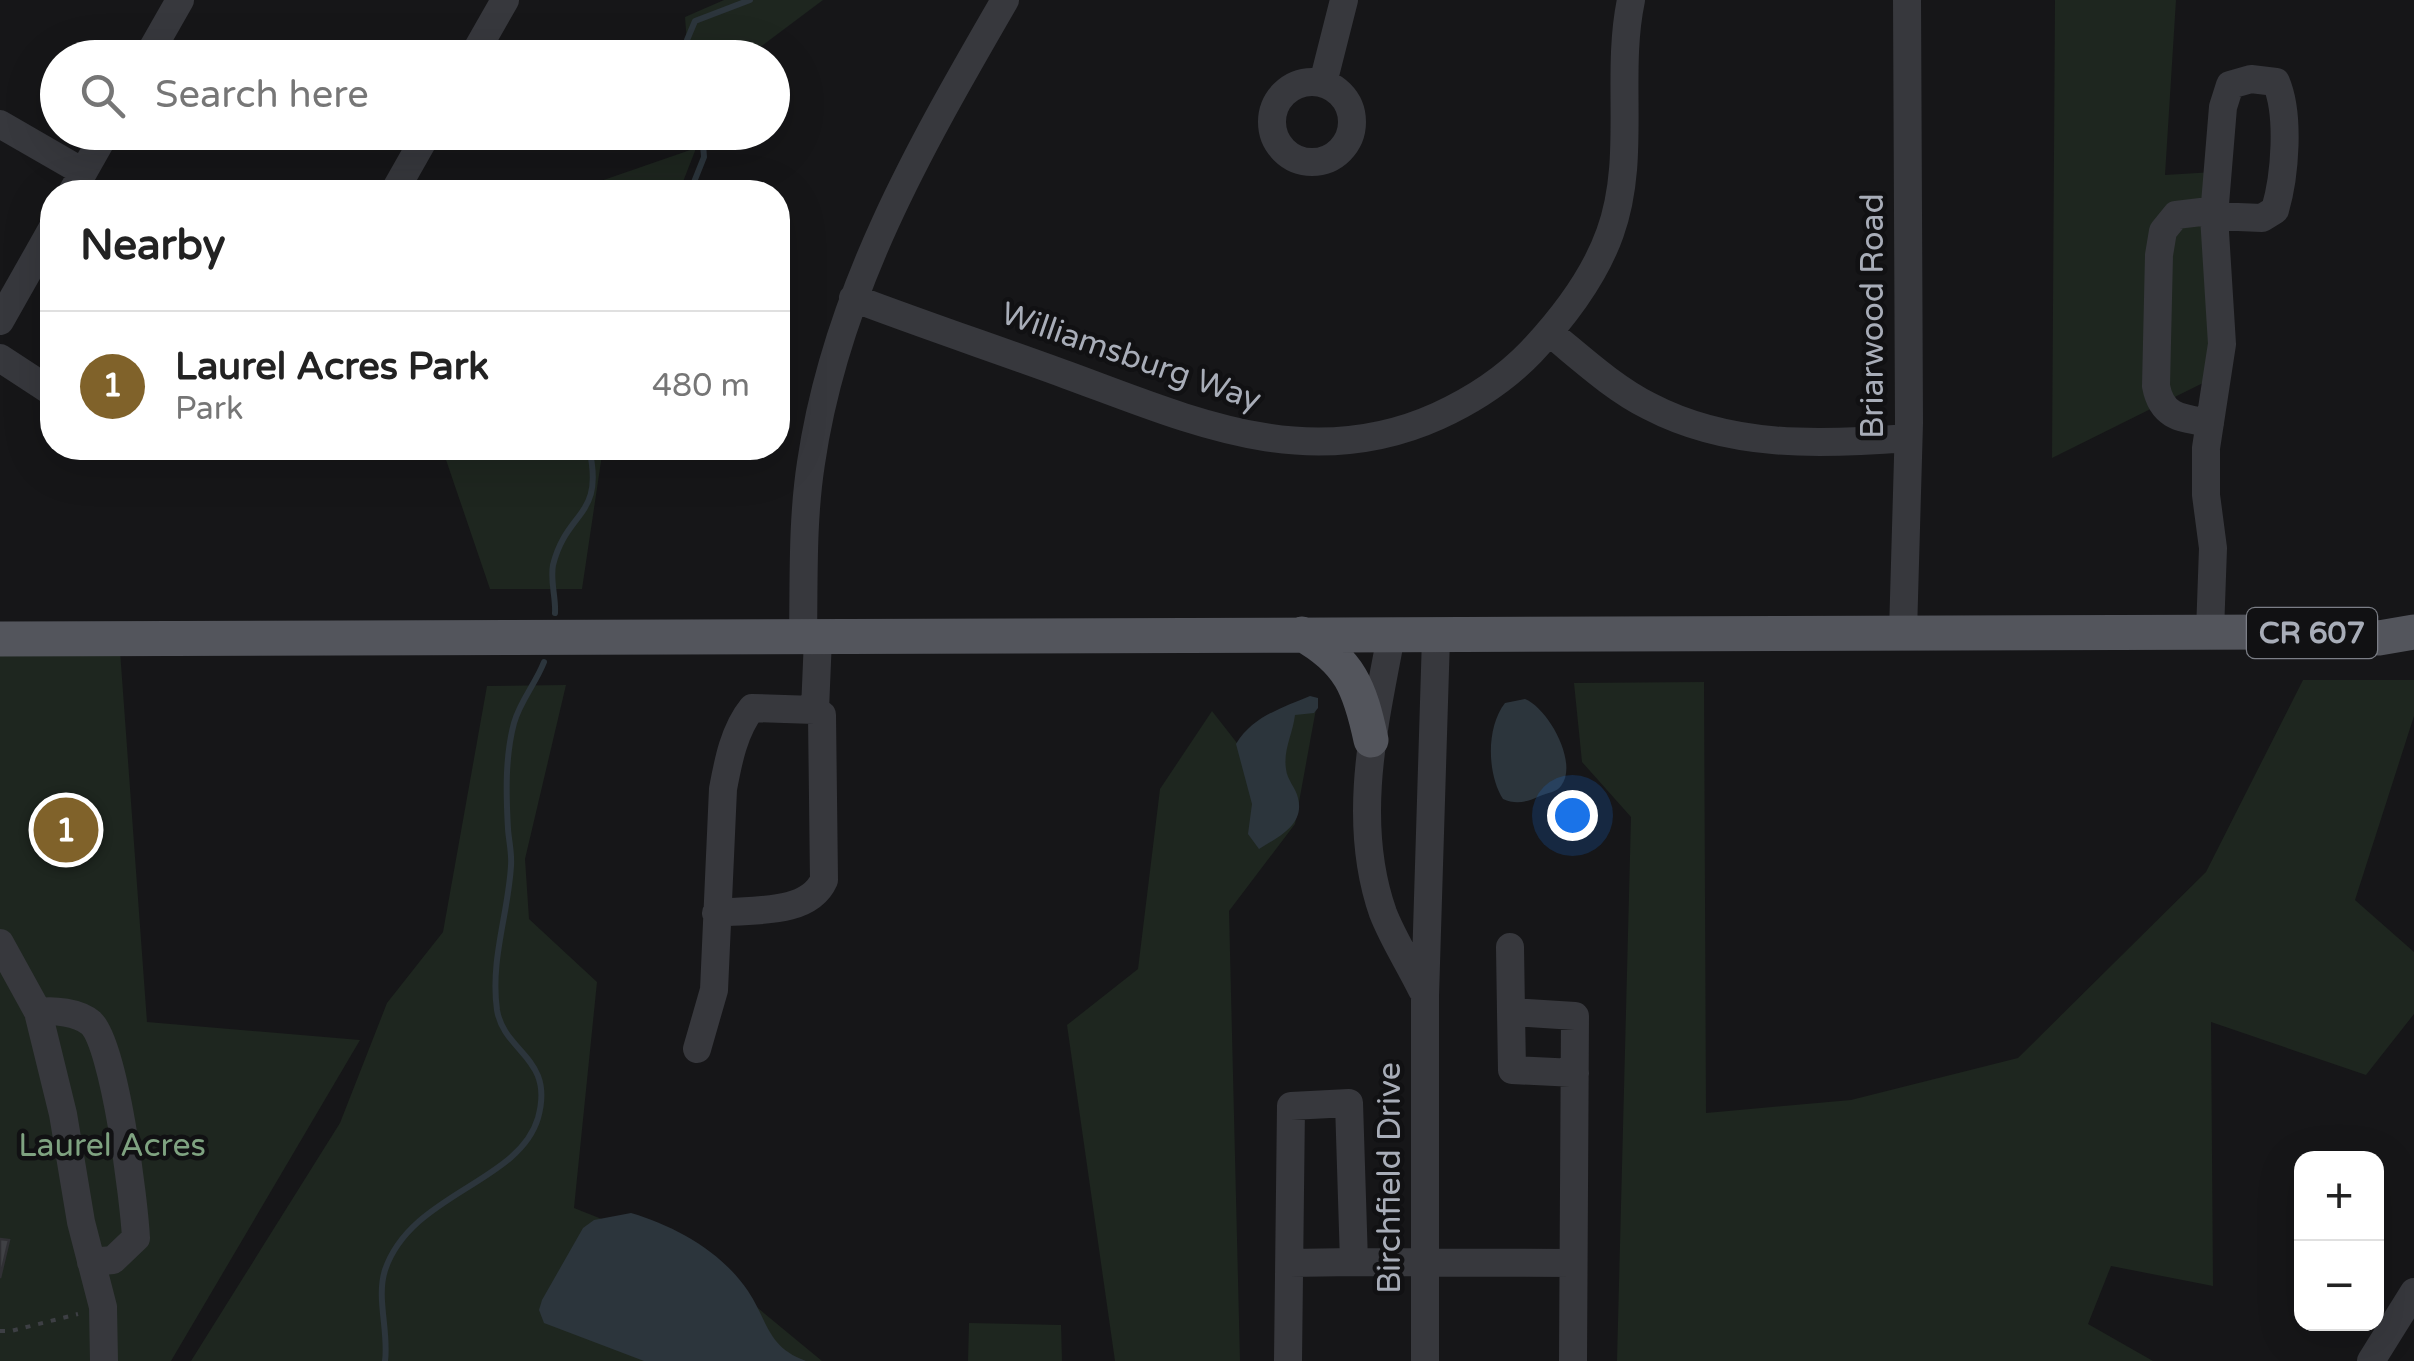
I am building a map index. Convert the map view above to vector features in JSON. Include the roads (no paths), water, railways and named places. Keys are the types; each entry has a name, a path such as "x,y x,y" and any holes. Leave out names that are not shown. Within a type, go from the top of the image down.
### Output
{"main road":[{"path":"0,639 2210,632"},
{"name":"CR 607","path":"2210,632 2302,632 2379,638 2414,632"},
{"path":"1302,634 1324,646 1346,667 1362,699 1371,740"}],"street":[{"path":"158,40 180,0"},
{"path":"482,40 505,0"},
{"path":"816,710 811,638 810,467 828,380 878,232 1005,0"},
{"path":"1323,83 1344,0"},
{"name":"Williamsburg Way","path":"853,298 1241,435 1303,442 1366,438 1424,422 1500,380 1549,332 1598,258 1617,206 1630,0"},
{"name":"Briarwood Road","path":"1903,632 1908,438 1908,0"},
{"path":"2210,423 2174,416 2158,399 2157,294 2163,231 2176,215 2201,212 2214,216 2262,218 2275,210 2282,187 2283,100 2276,82 2251,79 2230,85 2222,107 2214,216 2222,344 2210,423 2206,448 2212,548 2210,632"},
{"path":"0,124 75,180"},
{"path":"79,180 96,150"},
{"path":"401,180 418,150"},
{"path":"0,322 40,250"},
{"path":"1549,332 1630,395 1696,426 1748,438 1799,442 1908,438"},
{"path":"0,358 40,384"},
{"name":"Birchfield Drive","path":"1392,636 1368,761 1368,842 1383,913 1425,996"},
{"name":"Birchfield Drive","path":"1425,1361 1425,996 1436,637"},
{"path":"697,1049 714,990 716,913 723,789 729,759 745,716 752,708 816,710 822,715 824,880 819,891 800,904 716,913"},
{"path":"0,943 38,1012 102,1308 104,1361"},
{"path":"1510,948 1512,1070 1575,1073"},
{"path":"38,1012 64,1012 90,1023 106,1051 136,1238 112,1260 91,1262"},
{"path":"1511,1012 1575,1016 1573,1361"},
{"path":"1288,1361 1291,1106 1349,1103 1354,1262"},
{"path":"1290,1263 1572,1263"},
{"path":"2371,1361 2414,1292"}],"waterway":[{"path":"687,40 695,21 750,0"},
{"path":"695,180 703,150"},
{"path":"555,613 553,565 559,547 588,501 592,488 591,460"},
{"path":"385,1361 383,1281 398,1244 440,1205 510,1158 527,1140 538,1118 540,1081 501,1024 495,991 511,866 509,749 517,715 544,662"}],"place":[{"name":"Laurel Acres Park","path":"66,830"}],"park label":[{"name":"Laurel Acres","path":"112,1146"}]}
